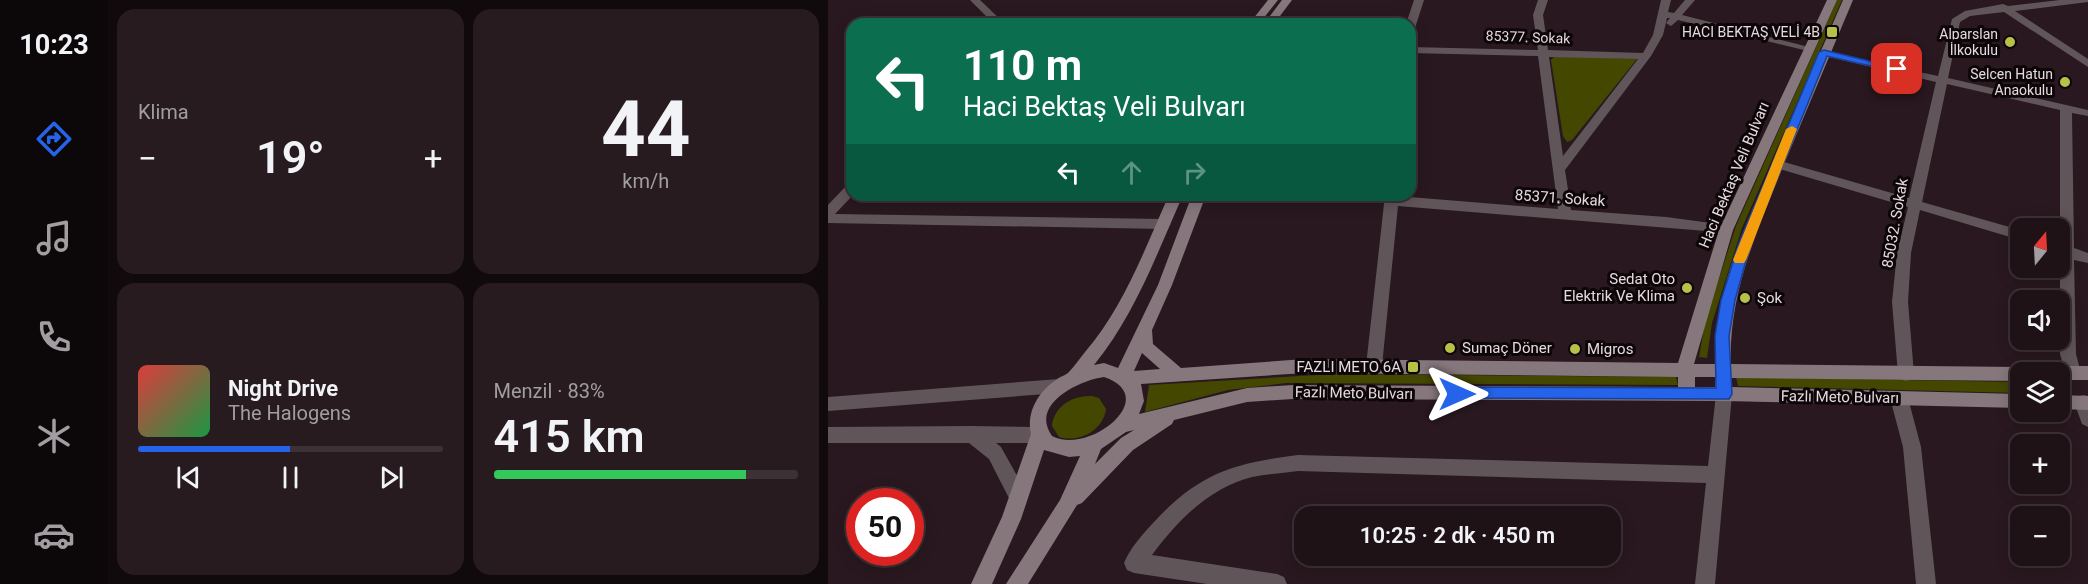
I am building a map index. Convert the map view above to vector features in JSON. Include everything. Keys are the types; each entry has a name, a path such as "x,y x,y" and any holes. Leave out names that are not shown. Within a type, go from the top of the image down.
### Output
{"main road":[{"path":"1259,18 1273,0"},
{"path":"1274,18 1287,0"},
{"name":"Haci Bektaş Veli Bulvarı","path":"1687,394 1686,370 1693,334 1726,230 1832,0"},
{"path":"1724,394 1722,336 1728,300 1745,243 1824,52 1848,0"},
{"path":"1066,382 1104,370 1126,377 1134,388 1136,399 1132,412 1123,425 1094,445 1077,449 1061,449 1048,444 1040,435 1037,424 1040,410 1047,398 1066,382 1105,340 1136,285 1174,201"},
{"path":"1126,377 1165,285 1197,201"},
{"path":"1145,329 1145,347 1178,375"},
{"name":"Fazlı Meto Bulvarı","path":"1126,377 1305,366 2010,374"},
{"name":"Fazlı Meto Bulvarı","path":"1123,425 1247,395 1293,392 1724,394 2010,401"},
{"path":"2070,404 2086,408"},
{"path":"1067,506 1127,444 1177,412"},
{"path":"981,584 1018,496 1040,435"},
{"path":"1016,584 1067,506 1094,445"}],"street":[{"path":"975,0 994,18"},
{"path":"1413,18 1419,0"},
{"path":"1543,0 1538,15 1565,215"},
{"path":"1558,170 1646,56 1658,35 1666,0"},
{"path":"1658,35 1690,0"},
{"path":"1993,0 2088,64"},
{"path":"2005,8 2087,0"},
{"name":"85032. Sokak","path":"1906,374 1900,302 1904,253 1955,21 1968,13 2005,8"},
{"path":"1664,14 1808,48"},
{"name":"85377. Sokak","path":"1416,50 1646,56"},
{"path":"1824,52 2088,113"},
{"path":"2064,218 2066,108"},
{"path":"1777,164 2010,232"},
{"path":"828,213 846,194"},
{"name":"85371. Sokak","path":"1416,200 1666,222 1726,230"},
{"path":"1374,366 1392,201"},
{"path":"828,218 1164,224"},
{"path":"2070,251 2088,258"},
{"path":"2065,278 2068,354 2073,373"},
{"path":"828,404 1066,382"},
{"path":"1705,584 1724,394"},
{"path":"1899,398 1912,447 1926,584"},
{"path":"971,434 995,453 1018,496"},
{"path":"828,435 1040,435"},
{"path":"1276,584 1134,563 1151,538 1179,508 1216,482 1251,469 1298,463 1717,476"}],"shaded area":[{"path":"1837,0 1842,0 1742,228 1712,323 1707,358 1699,357 1705,322 1736,226"},
{"path":"1555,56 1637,59 1572,140 1567,142 1563,136 1551,60"},
{"path":"1333,374 1676,377 1678,385 1286,383 1228,390 1145,412 1149,385"},
{"path":"1736,377 2010,382 2010,393 1738,386"},
{"path":"1078,397 1099,398 1106,409 1100,424 1082,437 1059,437 1052,426 1056,413 1066,403"}],"slow traffic":[{"path":"1740,260 1792,129"}],"place":[{"name":"HACI BEKTAŞ VELİ 4B","path":"1832,32"},
{"name":"Alparslan İlkokulu","path":"2010,42"},
{"name":"Selcen Hatun Anaokulu","path":"2065,82"},
{"name":"Sedat Oto Elektrik Ve Klima","path":"1687,288"},
{"name":"Şok","path":"1745,298"},
{"name":"Sumaç Döner","path":"1450,348"},
{"name":"Migros","path":"1575,349"},
{"name":"FAZLI METO 6A","path":"1413,367"}],"route":[{"path":"1457,394 1724,394 1722,336 1728,300 1745,243 1824,52 1897,69"}]}
